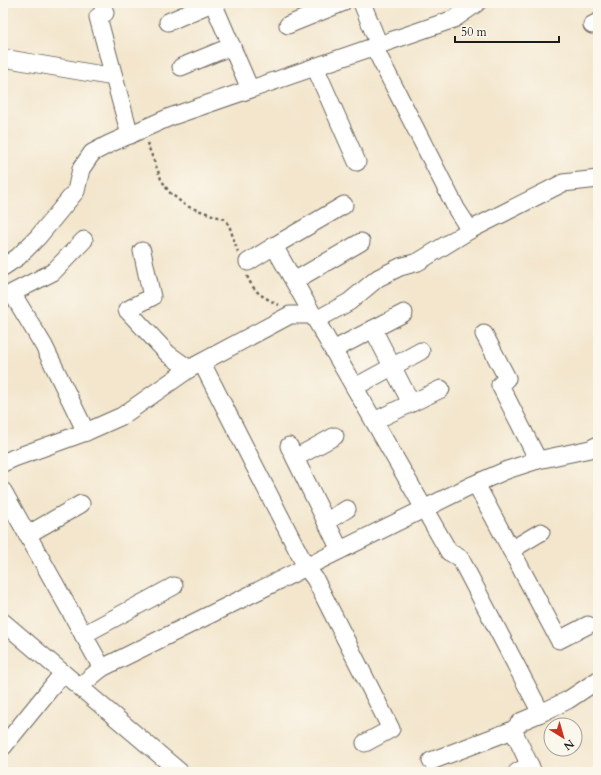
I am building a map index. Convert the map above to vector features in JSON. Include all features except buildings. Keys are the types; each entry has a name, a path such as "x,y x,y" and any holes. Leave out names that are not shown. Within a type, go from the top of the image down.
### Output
{"street":[{"path":"102,3 105,13 98,18 114,77 136,132"},
{"path":"168,22 213,3 250,88"},
{"path":"288,25 342,3"},
{"path":"362,3 377,46 457,210 470,230"},
{"path":"3,267 18,257 38,238 72,197 76,191 81,168 92,153 170,117 250,88 454,20 477,3"},
{"path":"181,66 232,46"},
{"path":"3,58 114,77"},
{"path":"315,67 357,162"},
{"path":"3,463 86,432 122,416 195,366 290,315 314,317 349,302 378,278 400,267 418,262 470,230 562,183 598,179"},
{"path":"244,262 344,205"},
{"path":"84,240 53,272 12,294 44,346 86,432"},
{"path":"294,281 361,242"},
{"path":"274,246 449,552 460,558 541,713"},
{"path":"142,251 152,297 127,310 168,354 195,366 306,567 315,579 391,730 366,743"},
{"path":"333,350 404,313"},
{"path":"373,329 411,403"},
{"path":"484,334 507,378 500,385 538,460"},
{"path":"355,387 421,351"},
{"path":"374,421 441,389"},
{"path":"335,436 292,452 340,550"},
{"path":"80,686 102,668 476,484 508,470 538,460 590,449 598,445"},
{"path":"476,484 559,640 588,625"},
{"path":"3,491 102,668"},
{"path":"27,535 81,504"},
{"path":"326,522 347,509"},
{"path":"511,550 542,532"},
{"path":"83,635 174,586"},
{"path":"3,622 180,772"},
{"path":"3,747 63,673"},
{"path":"431,761 513,730 522,721 568,700 597,684"},
{"path":"513,730 527,770"}],"path":[{"path":"136,132 169,192 186,206 224,219 244,262 252,287 259,295 284,307 290,315"}]}
